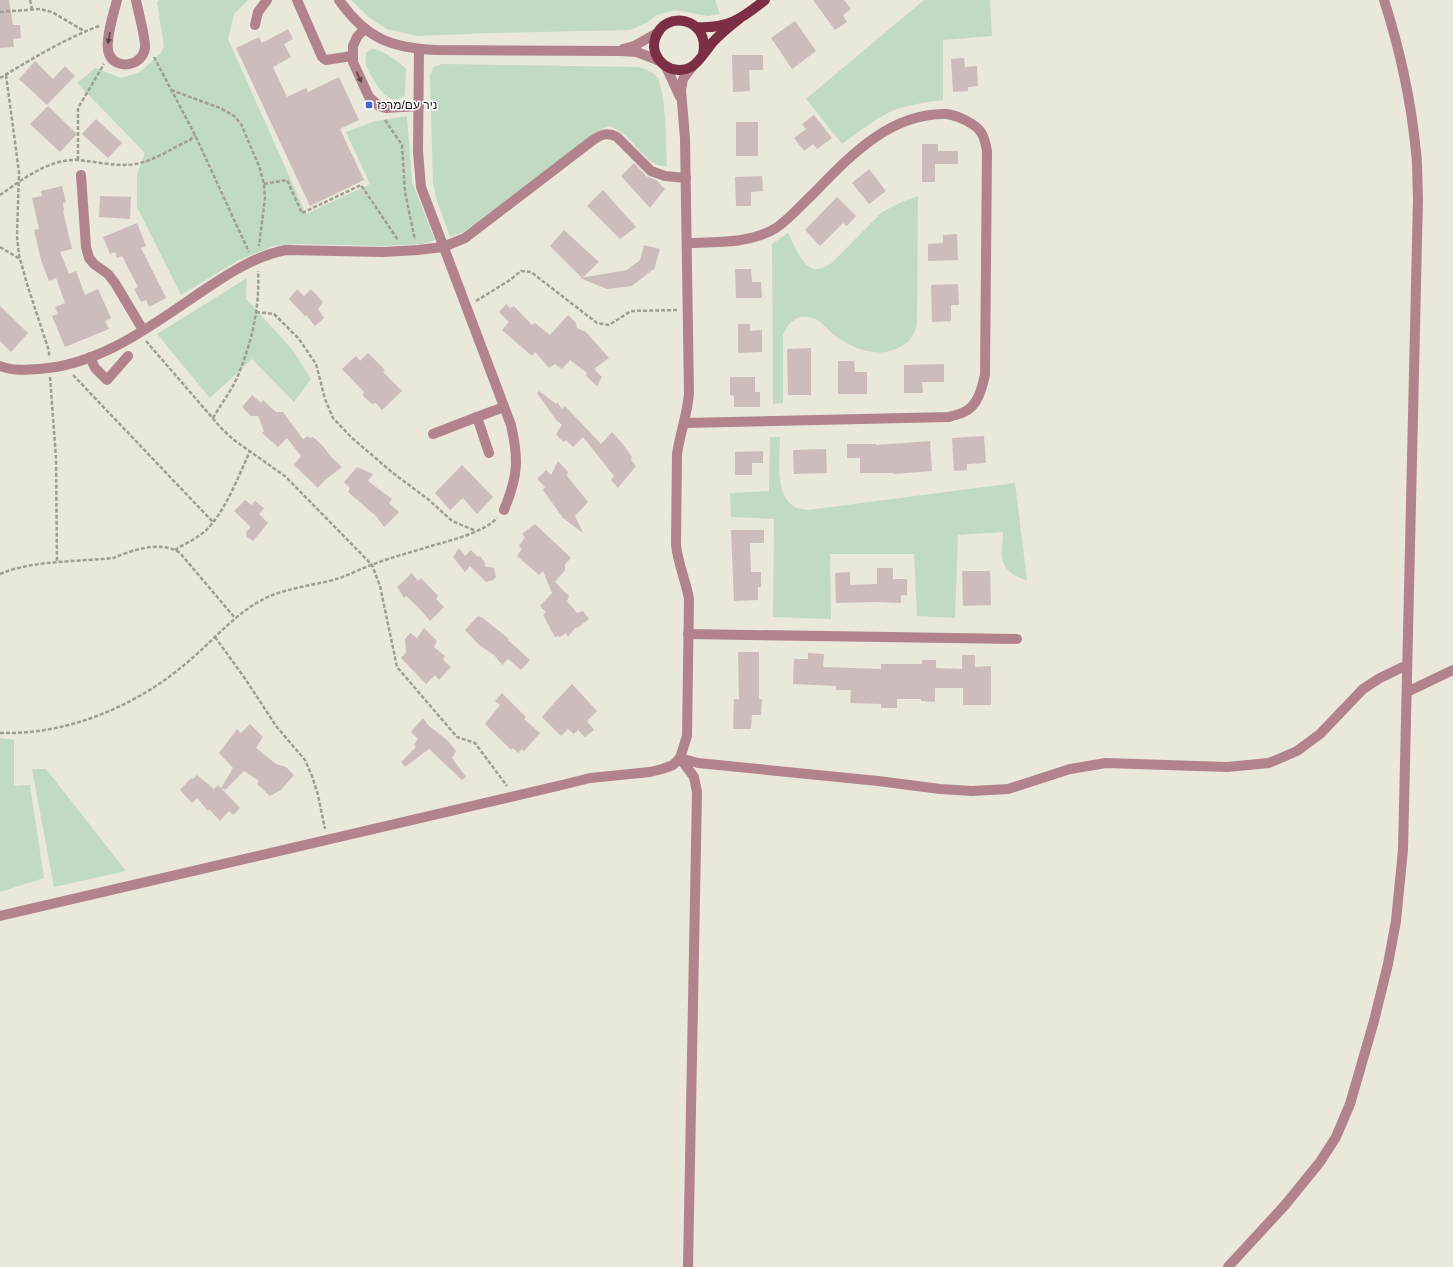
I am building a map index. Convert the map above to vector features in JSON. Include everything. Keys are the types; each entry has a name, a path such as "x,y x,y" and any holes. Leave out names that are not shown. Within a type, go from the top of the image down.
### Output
{"main road":[{"path":"703,54 704,42 700,31 690,23 676,20 669,22 658,32 655,39 654,47 656,54 663,64 679,70 692,67 697,64 703,54 722,32 765,0"},
{"path":"696,27 707,28 719,26 739,19"}],"street":[{"path":"117,0 108,44 109,55 118,63 124,65 132,64 142,56 145,49 145,42 136,0"},
{"path":"255,25 258,12 267,0"},
{"path":"297,0 322,57 326,60 352,56"},
{"path":"339,0 351,16 364,29 389,42 419,49 637,52 663,64 681,101"},
{"path":"1228,1267 1285,1205 1320,1162 1336,1138 1350,1104 1374,1021 1388,964 1396,921 1403,850 1418,198 1416,153 1405,74 1392,22 1384,0"},
{"path":"364,29 357,36 353,46 352,56 353,62 369,97 379,106 386,108 419,106"},
{"path":"618,51 634,46 658,32"},
{"path":"419,49 419,171 421,187 511,425 516,448 516,467 514,481 504,510"},
{"path":"0,916 590,778 650,772 673,765 680,758 687,736 689,599 687,584 678,560 676,545 679,441 685,423 689,394 686,138 681,90 683,79 692,67"},
{"path":"685,423 949,417 965,412 973,406 982,390 985,375 987,151 982,133 968,122 952,114 933,114 911,119 889,129 864,144 793,213 775,228 753,238 727,242 687,243"},
{"path":"0,366 8,369 28,370 64,366 109,350 221,279 273,252 286,250 348,252 406,251 443,247 465,238 593,140 605,134 612,134 617,137 655,172 665,176 686,178"},
{"path":"81,175 86,247 89,258 115,282 141,331"},
{"path":"90,357 95,368 106,380 128,356"},
{"path":"433,434 504,407"},
{"path":"477,416 489,454"},
{"path":"688,634 1017,639"},
{"path":"680,758 698,763 878,781 940,789 972,790 1008,789 1070,769 1106,763 1227,767 1269,763 1298,751 1320,734 1363,689 1380,678 1407,665"},
{"path":"1407,692 1453,670"},
{"path":"680,758 694,777 697,792 688,1267"}],"path":[{"path":"30,0 32,9"},
{"path":"0,12 40,9 52,12 84,32"},
{"path":"0,78 57,45 112,21"},
{"path":"81,175 78,160 78,108 109,55"},
{"path":"154,55 256,260"},
{"path":"6,75 19,172 17,236 20,259 26,284 49,351 56,458 57,563"},
{"path":"171,90 220,108 234,116 241,124 259,166 264,184 265,198 256,260 259,289 254,326 238,374 212,418"},
{"path":"373,102 402,145 405,192 418,250"},
{"path":"0,195 45,167 59,162 78,160 127,165 140,163 190,140 195,135"},
{"path":"264,184 288,180 302,213 361,185 406,251"},
{"path":"0,246 20,259"},
{"path":"466,307 510,280 521,271 532,272 597,323 609,325 631,311 688,310"},
{"path":"256,312 274,314 299,339 316,364 333,418 352,438 393,473 429,500 452,521 476,531"},
{"path":"141,331 222,430 286,477 372,565 380,586 397,667 457,737 475,743 514,796"},
{"path":"64,366 213,522"},
{"path":"175,550 204,532 213,522 230,494 250,451"},
{"path":"0,733 20,734 47,729 75,723 107,713 164,681 190,660 235,618 251,606 270,596 340,578 372,565 469,535 494,521 504,510"},
{"path":"0,574 14,568 113,558 122,554 160,546 180,553 235,618"},
{"path":"215,637 246,680 276,726 305,760 318,795 328,839"}],"green space":[{"path":"159,0 248,0 234,14 228,39 306,214 370,184 346,132 375,121 407,116 412,182 435,240 422,244 384,246 300,244 274,246 239,260 181,295 137,207 137,174 145,153 77,83 95,68 121,78 140,72 160,54 164,46 157,2"},
{"path":"351,0 715,0 720,14 708,16 675,10 657,15 648,22 630,30 417,36 387,29 370,18"},
{"path":"924,0 990,0 992,36 943,40 943,100 914,104 883,115 842,144 806,99"},
{"path":"371,49 375,49 390,56 406,69 405,95 395,99 390,98 381,91 366,64 366,53"},
{"path":"442,64 638,67 648,70 657,77 662,94 665,119 667,166 655,164 649,160 623,134 609,126 603,128 465,231 450,237 436,198 433,182 430,76 433,67"},
{"path":"918,196 917,324 912,336 904,345 896,349 888,352 872,352 847,344 817,320 806,317 796,319 789,325 783,335 783,403 773,404 772,244 788,233 798,254 806,264 814,269 821,268 832,263 882,212"},
{"path":"247,278 246,299 292,349 311,379 294,402 252,359 210,398 157,334"},
{"path":"770,437 780,437 779,465 781,485 788,502 800,509 808,510 1015,483 1027,580 1011,573 1003,562 1003,532 958,535 955,618 917,616 914,554 830,554 831,619 773,617 774,519 731,517 730,493 769,491"},
{"path":"0,738 14,740 14,786 30,785 44,878 0,892"},
{"path":"32,769 46,769 126,871 54,887"}],"building":[{"path":"0,0 9,0 13,25 20,25 21,38 13,39 14,47 0,48"},
{"path":"813,0 844,0 851,9 843,15 847,22 835,30"},
{"path":"795,21 816,51 792,69 771,38"},
{"path":"288,29 293,39 284,44 291,57 273,67 287,97 306,88 308,92 339,77 359,120 340,129 364,180 310,206 236,48 259,37 262,43"},
{"path":"732,55 763,55 763,70 749,70 750,91 733,92"},
{"path":"964,58 965,67 977,66 978,86 968,87 968,91 953,92 951,59"},
{"path":"35,61 53,79 65,66 75,76 47,105 19,79"},
{"path":"48,106 77,134 60,152 30,124"},
{"path":"814,115 832,138 817,149 813,144 804,151 794,138 806,129 802,124"},
{"path":"96,119 122,143 108,158 82,134"},
{"path":"736,122 758,122 758,156 736,156"},
{"path":"922,144 938,144 938,151 958,151 958,164 935,164 935,182 922,182"},
{"path":"634,163 646,176 656,180 665,189 650,208 621,176"},
{"path":"869,169 886,191 869,204 852,183"},
{"path":"762,176 763,191 751,192 751,206 736,206 735,177"},
{"path":"62,186 66,202 63,203 63,211 72,249 60,252 69,274 76,271 85,295 98,289 111,318 105,321 109,329 65,347 52,316 58,314 55,307 65,303 56,278 49,281 41,260 34,230 39,229 32,198 42,196 41,191"},
{"path":"603,190 636,227 620,239 587,206"},
{"path":"100,196 131,197 130,219 99,217"},
{"path":"837,197 856,216 847,226 843,223 820,246 805,230"},
{"path":"137,223 146,246 141,248 166,298 149,307 146,300 141,302 134,289 138,287 122,256 117,258 115,252 110,254 103,237"},
{"path":"564,230 599,262 582,278 550,246"},
{"path":"957,234 958,260 928,261 928,244 943,243 943,235"},
{"path":"644,245 660,249 654,270 632,286 607,289 580,278 627,270 640,260"},
{"path":"735,269 751,269 752,282 761,282 762,298 736,298"},
{"path":"958,284 959,305 951,305 951,321 932,322 931,285"},
{"path":"297,289 304,296 311,289 323,302 318,309 324,318 315,326 289,299"},
{"path":"506,304 510,308 514,306 532,325 535,323 550,335 568,315 576,323 577,328 586,332 609,358 594,369 602,377 597,386 586,376 587,373 570,360 562,369 555,364 549,368 535,352 532,356 502,330 509,322 499,312"},
{"path":"0,306 28,333 11,352 0,341"},
{"path":"738,324 750,324 750,331 762,330 762,352 738,353"},
{"path":"811,348 811,395 788,395 787,349"},
{"path":"368,353 385,370 383,372 402,391 382,410 376,403 372,404 363,396 364,392 342,369 356,356 360,361"},
{"path":"838,361 854,361 855,372 867,372 867,394 838,394"},
{"path":"944,364 944,382 922,382 923,393 904,393 904,365"},
{"path":"730,377 755,377 755,392 760,392 760,407 734,407 734,396 730,395"},
{"path":"539,391 556,404 557,402 562,409 565,406 601,444 612,432 622,443 632,457 631,460 636,466 618,488 611,480 614,476 583,437 573,447 566,440 563,442 556,434 562,425 556,420 537,393"},
{"path":"252,395 261,403 263,400 276,412 283,412 303,439 308,436 310,438 313,437 342,467 325,480 318,488 294,465 301,456 287,438 278,447 262,433 264,431 258,416 251,416 242,407"},
{"path":"984,436 986,463 967,464 967,470 954,471 952,438"},
{"path":"930,441 932,471 894,474 860,473 860,458 847,458 847,444 876,445"},
{"path":"826,449 827,473 794,474 793,450"},
{"path":"763,451 763,463 752,463 752,475 735,475 735,452"},
{"path":"558,461 568,472 567,476 588,502 575,516 583,533 563,518 543,490 545,487 537,479 546,470 551,475"},
{"path":"462,465 493,497 477,514 463,498 450,510 435,493"},
{"path":"357,467 373,474 368,481 392,499 389,503 399,512 384,527 376,516 348,492 350,488 344,482"},
{"path":"245,500 252,505 255,501 264,508 259,514 268,523 253,541 247,537 246,532 251,527 234,511"},
{"path":"535,524 571,558 565,564 565,570 555,582 569,596 567,601 577,613 583,611 589,619 575,628 568,637 566,633 560,637 555,637 543,615 546,612 540,606 552,593 543,571 539,575 517,556 522,549 519,546 525,537 522,534"},
{"path":"731,530 764,530 764,543 750,543 751,572 761,572 761,587 758,587 758,600 734,601"},
{"path":"459,548 465,556 471,550 478,557 480,556 486,564 484,566 494,568 496,577 493,580 486,582 470,566 465,572 453,557"},
{"path":"877,568 893,568 893,579 907,579 907,595 901,595 901,603 836,603 835,573 850,572 850,585 877,584"},
{"path":"962,571 990,571 991,605 963,606"},
{"path":"412,573 418,581 421,578 438,596 436,599 444,607 430,621 406,596 404,598 397,587"},
{"path":"478,616 483,618 509,639 508,640 530,660 521,670 508,659 502,665 495,656 478,644 465,630"},
{"path":"424,628 437,641 434,647 445,656 443,660 451,667 439,680 435,675 426,684 401,658 406,652 405,639 410,633 417,638"},
{"path":"738,652 759,652 759,699 762,699 761,715 752,715 751,729 733,729 734,699 739,699"},
{"path":"808,653 824,654 823,667 881,669 881,664 922,664 922,660 936,660 936,668 962,669 962,655 975,655 975,667 991,666 991,705 963,705 963,688 935,688 935,702 921,701 921,699 897,699 897,708 881,708 881,704 850,703 851,690 836,690 836,686 793,684 794,659 808,659"},
{"path":"572,684 597,711 587,721 594,730 585,737 578,730 574,734 568,729 561,736 542,717"},
{"path":"502,693 526,717 524,719 540,733 524,751 522,749 518,753 513,748 511,750 485,724 500,705 495,701"},
{"path":"423,718 429,726 448,741 456,751 452,758 466,777 462,780 429,749 405,767 401,762 416,747 414,745 418,739 411,732"},
{"path":"250,724 263,737 256,748 276,764 286,767 294,775 281,790 270,796 257,784 259,781 244,771 225,790 221,788 233,768 219,753 237,729 241,733"},
{"path":"197,775 214,789 218,785 240,808 233,815 229,811 220,821 209,809 208,811 197,798 192,803 180,790 191,778 193,779"}],"place":[{"name":"ניר עם/מרכז","path":"369,105"}]}
